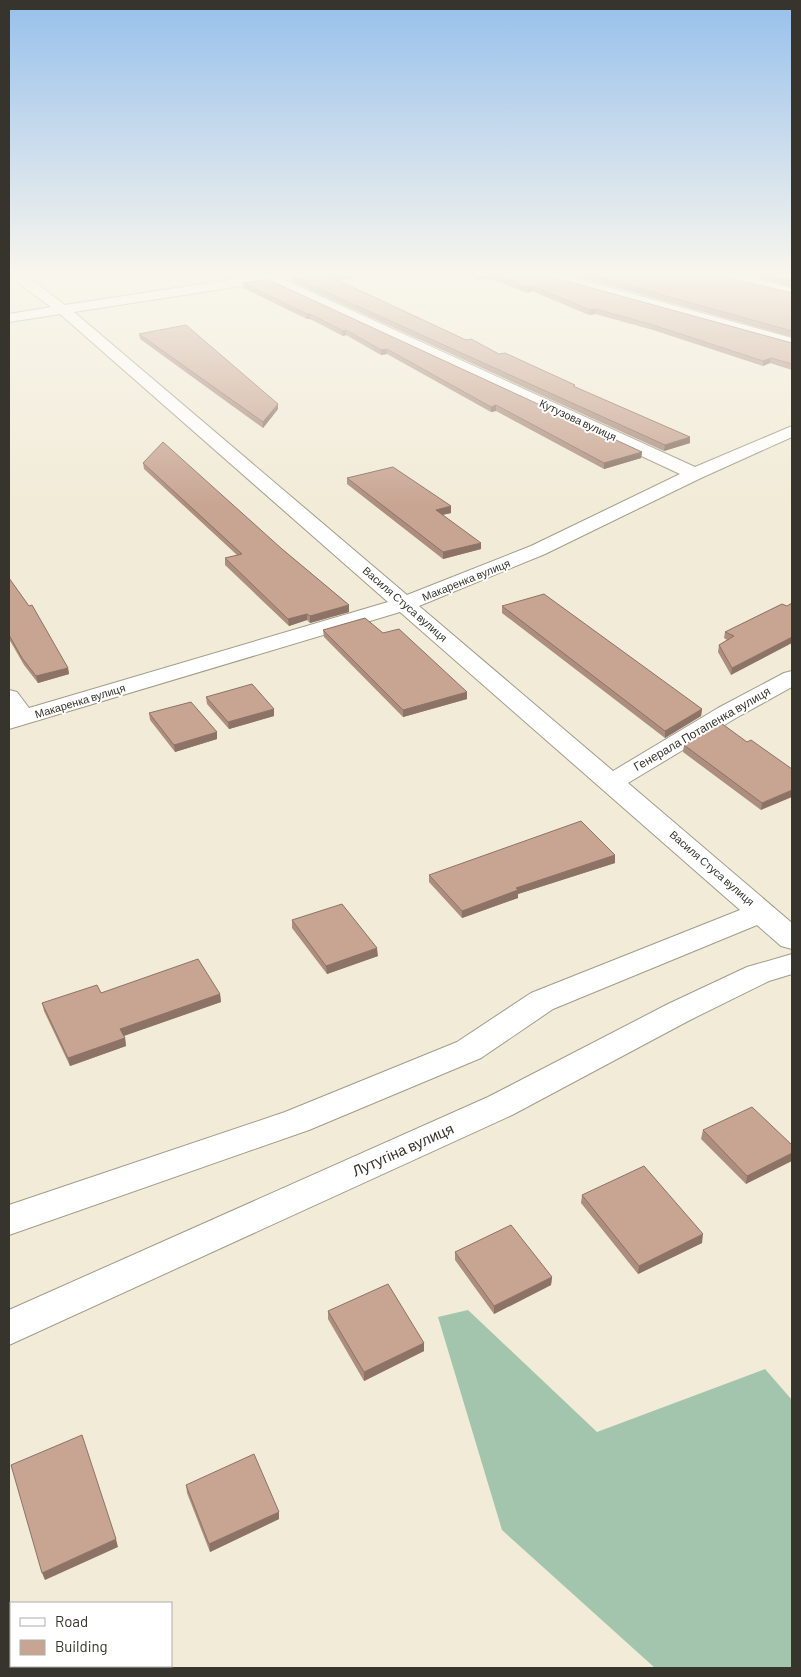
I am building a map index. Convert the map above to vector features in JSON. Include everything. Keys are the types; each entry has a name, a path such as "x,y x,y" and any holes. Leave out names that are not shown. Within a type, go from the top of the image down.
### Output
{"street":[{"name":"Василя Стуса вулиця","path":"111,351 792,939"},
{"name":"Кутузова вулиця","path":"429,351 695,474"},
{"name":"Макаренка вулиця","path":"16,720 406,604 538,550 695,474 792,431"},
{"name":"Генерала Потапенка вулиця","path":"612,782 727,713 792,678"},
{"path":"9,697 16,720"},
{"path":"9,1220 297,1121 469,1050 542,1001 762,912"},
{"name":"Лутугіна вулиця","path":"9,1328 500,1106 705,999 758,974 792,964"}],"green space":[{"path":"468,1310 597,1432 765,1369 792,1400 792,1668 655,1668 502,1530 438,1317"}],"building":[{"path":"163,351 217,351 278,404 263,422"},
{"path":"391,351 424,351 642,452 604,463 496,405 491,407"},
{"path":"458,351 505,353 575,385 573,386 690,437 665,445"},
{"path":"733,351 792,351 792,364 771,358 763,361"},
{"path":"163,442 282,549 349,605 310,616 307,614 288,619 225,558 242,554 143,463"},
{"path":"393,467 451,506 436,510 481,543 443,552 347,478"},
{"path":"9,578 29,606 32,605 68,668 36,676 22,658 9,635"},
{"path":"544,594 702,709 665,731 502,606"},
{"path":"792,603 792,637 732,668 719,645 734,636 725,632 782,604 787,606"},
{"path":"365,618 383,633 399,629 467,692 403,710 323,630"},
{"path":"252,684 274,709 228,722 206,697"},
{"path":"191,702 217,732 174,745 149,713"},
{"path":"721,723 747,742 751,740 792,769 792,790 762,803 684,745"},
{"path":"581,821 615,855 516,888 518,890 462,911 429,875"},
{"path":"342,904 377,948 326,966 292,920"},
{"path":"198,959 220,994 120,1029 125,1038 68,1058 42,1003 97,985 101,993"},
{"path":"752,1107 792,1145 792,1153 747,1176 703,1130"},
{"path":"644,1166 703,1234 639,1266 582,1195"},
{"path":"511,1225 552,1277 494,1306 455,1252"},
{"path":"388,1284 424,1343 364,1372 328,1311"},
{"path":"82,1435 116,1539 42,1573 11,1465"},
{"path":"254,1454 279,1512 209,1544 186,1485"}]}
